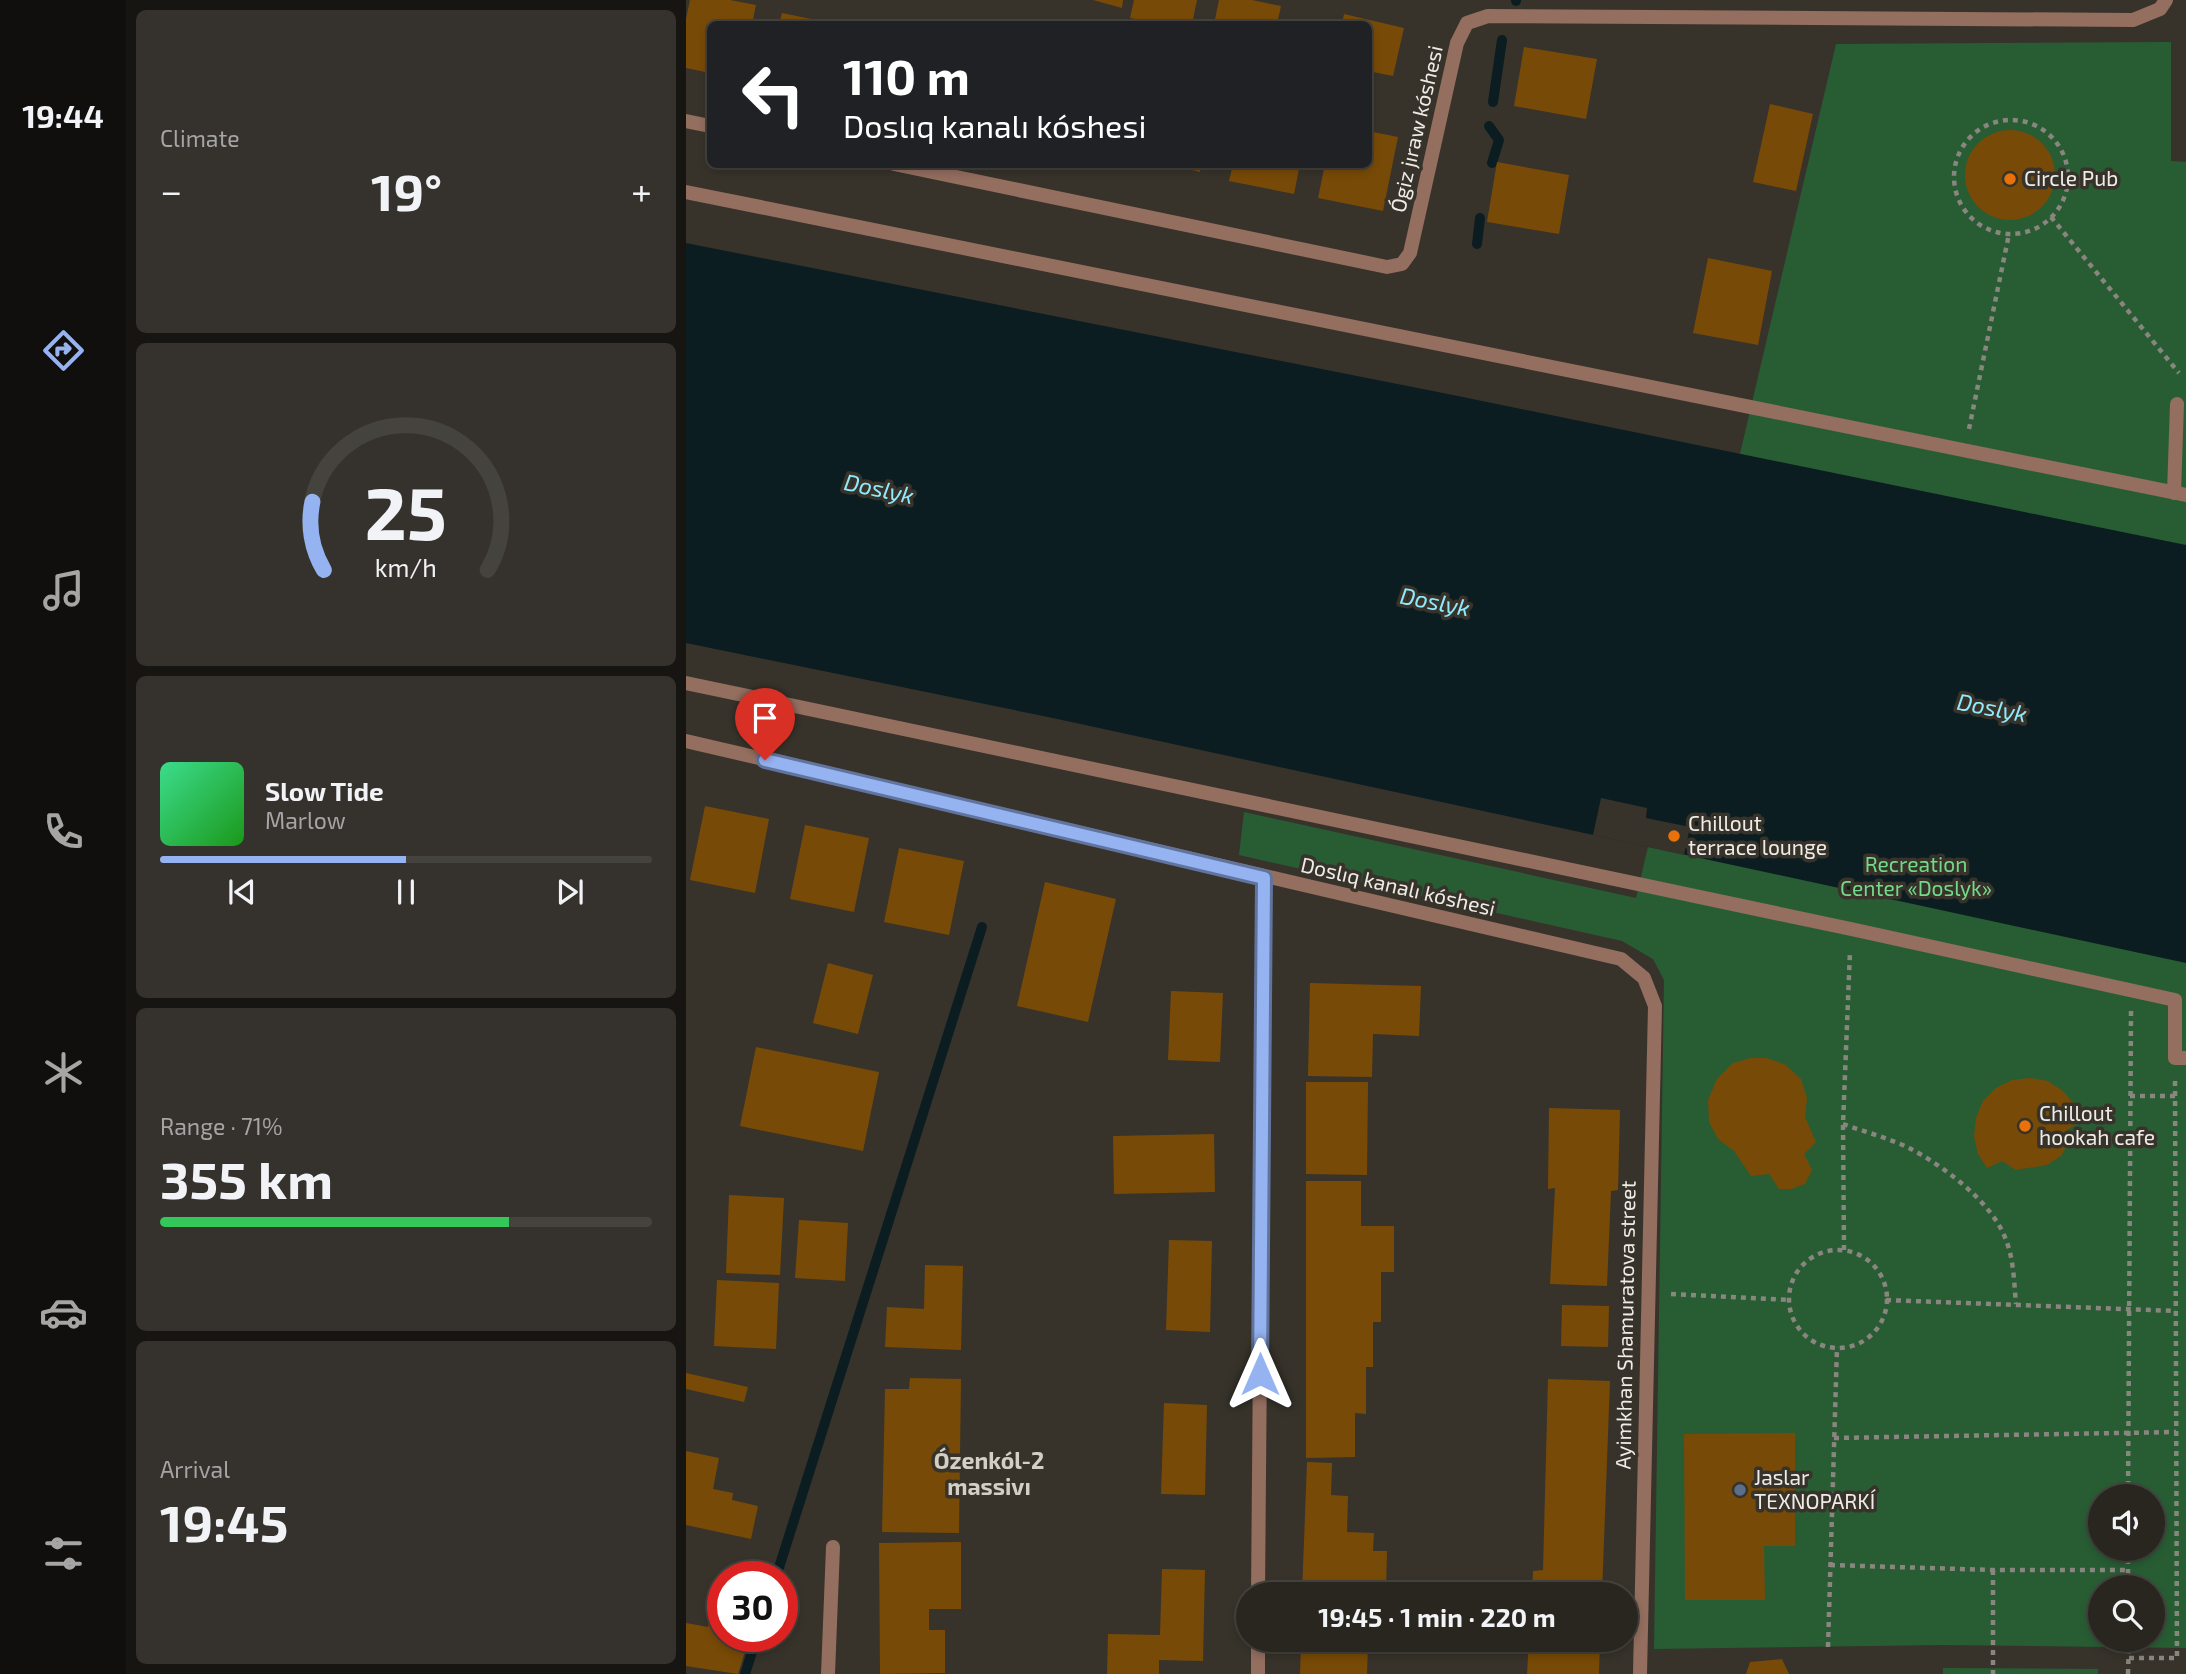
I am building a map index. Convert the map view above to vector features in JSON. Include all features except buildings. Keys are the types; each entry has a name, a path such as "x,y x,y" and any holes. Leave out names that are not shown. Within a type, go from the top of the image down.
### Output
{"street":[{"name":"Ógiz jıraw kóshesi","path":"913,168 1387,267 1402,264 1410,253 1457,43 1466,23 1488,16 2133,20 2160,9 2166,0"},
{"path":"686,121 707,125"},
{"path":"686,192 2180,494 2177,404"},
{"path":"686,683 2175,1000 2180,1058"},
{"name":"Doslıq kanalı kóshesi","path":"686,741 1264,878 1621,959 1644,978"},
{"path":"1258,1582 1264,878"},
{"name":"Ayimkhan Shamuratova street","path":"1640,1674 1655,1006 1644,978"},
{"path":"828,1674 833,1547"},
{"path":"1258,1652 1258,1674"}],"path":[{"path":"2004,119 2023,120 2040,127 2055,139 2064,155 2068,174 2066,193 2051,217 2028,232 2009,234 1990,230 1973,220 1961,206 1954,188 1954,168 1959,150 1971,135 1986,124 2004,119"},
{"path":"2051,217 2179,373"},
{"path":"1965,450 2009,234"},
{"path":"1844,1250 1843,1124 1851,929"},
{"path":"2129,1484 2132,992"},
{"path":"2129,1658 2177,1658 2175,1096 2180,1058"},
{"path":"2130,1096 2175,1096"},
{"path":"1843,1124 1909,1148 1960,1182 1989,1211 2006,1238 2016,1304"},
{"path":"1844,1250 1872,1263 1881,1276 1886,1300 1882,1320 1873,1333 1861,1342 1837,1347 1815,1342 1801,1332 1792,1317 1789,1300 1791,1284 1799,1269 1812,1257 1828,1251 1844,1250"},
{"path":"1647,1293 1789,1300"},
{"path":"1886,1300 2176,1311"},
{"path":"1828,1647 1837,1347"},
{"path":"1834,1438 2176,1432"},
{"path":"2128,1561 2128,1575"},
{"path":"1830,1565 1993,1570 2128,1570"},
{"path":"1993,1570 1993,1674"},
{"path":"2128,1674 2129,1652"}],"green space":[{"name":"Recreation Center «Doslyk»","path":"2171,42 2171,161 2186,162 2186,1648 2165,1648 2165,1575 2088,1575 2088,1647 1943,1645 1654,1649 1664,980 1653,959 1622,941 1239,855 1244,812 1636,898 1836,44"},
{"path":"1943,1668 2098,1669 2098,1674 1943,1674"}],"water":[{"name":"Doslyk","path":"686,243 1453,395 2186,545 2186,963 1048,717 686,643"}],"pier":[{"path":"1601,798 1647,808 1646,818 1690,827 1684,855 1593,835"}],"waterway":[{"path":"1493,102 1502,40"},
{"path":"1489,126 1499,140 1492,163"},
{"path":"1477,244 1480,218"},
{"path":"781,1561 982,927"},
{"path":"745,1674 752,1652"}],"place":[{"name":"Circle Pub","path":"2010,179"},
{"name":"Chillout terrace lounge","path":"1674,836"},
{"name":"Chillout hookah cafe","path":"2025,1126"},
{"name":"Jaslar TEXNOPARKÍ","path":"1740,1490"}],"district":[{"name":"Ózenkól-2 massivı","path":"989,1474"}],"route":[{"path":"765,760 1264,878 1260,1374"}]}
